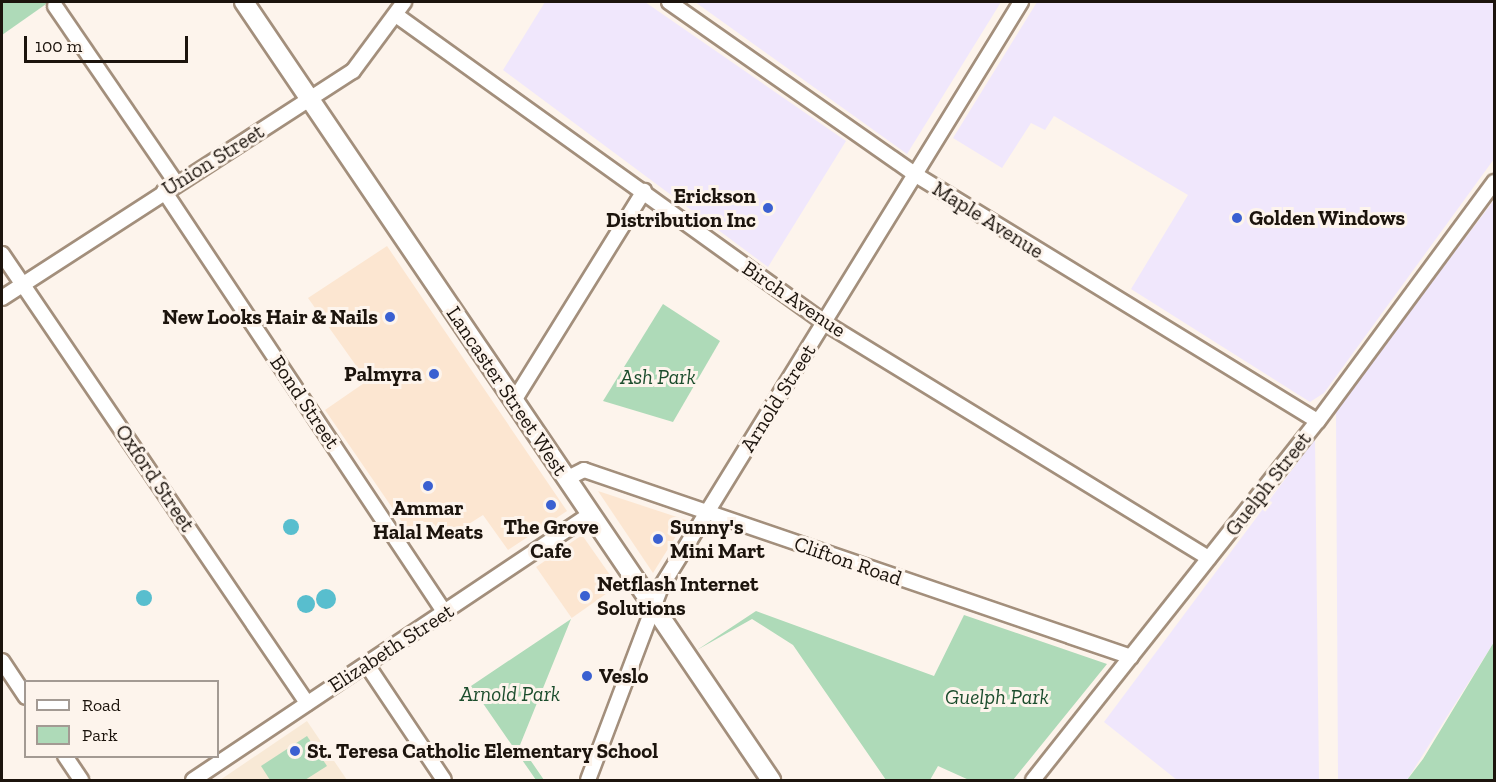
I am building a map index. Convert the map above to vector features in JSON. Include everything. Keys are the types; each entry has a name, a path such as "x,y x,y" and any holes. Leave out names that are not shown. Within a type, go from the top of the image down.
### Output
{"main road":[{"name":"Lancaster Street West","path":"244,2 515,399 589,515 771,780"}],"street":[{"name":"Union Street","path":"2,298 164,191 353,71 404,2"},
{"name":"Maple Avenue","path":"669,2 916,175 1318,421"},
{"name":"Arnold Street","path":"588,780 661,587 1021,2"},
{"path":"56,6 177,183"},
{"name":"Birch Avenue","path":"396,15 825,322 1209,558"},
{"name":"Guelph Street","path":"1033,780 1318,421 1494,182"},
{"name":"Bond Street","path":"164,191 445,613"},
{"path":"515,399 644,191"},
{"name":"Oxford Street","path":"2,254 307,703"},
{"name":"Clifton Road","path":"566,479 584,470 1131,657"},
{"name":"Elizabeth Street","path":"193,780 589,515"},
{"path":"2,661 24,694"},
{"path":"367,665 444,780"},
{"path":"66,758 81,780"}],"shaded area":[{"path":"545,2 645,2 846,141 768,267 503,70"},
{"path":"695,2 1001,2 907,154"},
{"path":"1037,2 1494,2 1494,159 1324,393 1310,402 1131,289 1188,195 1054,116 1045,130 1031,123 1002,168 953,138"},
{"path":"1494,200 1494,642 1407,780 1338,780 1336,409"},
{"path":"387,246 567,511 508,550 483,515 445,539 434,524 413,538 325,410 367,381 308,298"},
{"path":"1315,439 1319,780 1177,780 1104,722"},
{"path":"598,491 686,520 653,573"},
{"path":"582,535 618,586 572,618 536,567"},
{"name":"St. Teresa Catholic Elementary School","path":"307,721 347,780 220,780"}],"green space":[{"path":"2,2 49,2 2,35"},
{"name":"Ash Park","path":"663,304 720,341 673,422 603,401"},
{"name":"Guelph Park","path":"756,611 934,676 964,615 1107,664 1013,780 969,780 938,766 930,780 886,780 793,645 752,619 697,650"},
{"name":"Arnold Park","path":"571,619 520,745 544,780 536,780 471,686"},
{"path":"1494,642 1494,780 1407,780 1423,759"},
{"path":"307,736 327,766 305,780 270,780 261,766"}],"water":[{"path":"288,519 294,519 299,527 297,533 288,535 283,530 283,524"},
{"path":"326,589 333,592 336,599 333,606 326,609 319,606 316,599 319,592"},
{"path":"141,590 147,590 152,598 150,604 141,606 136,601 136,595"},
{"path":"306,595 312,598 315,604 312,610 306,613 300,610 297,604 300,598"}],"place":[{"name":"Erickson Distribution Inc","path":"768,208"},
{"name":"Golden Windows","path":"1237,218"},
{"name":"New Looks Hair & Nails","path":"390,317"},
{"name":"Palmyra","path":"434,374"},
{"name":"Ammar Halal Meats","path":"428,486"},
{"name":"The Grove Cafe","path":"551,505"},
{"name":"Sunny's Mini Mart","path":"658,539"},
{"name":"Netflash Internet Solutions","path":"585,596"},
{"name":"Veslo","path":"587,676"},
{"name":"St. Teresa Catholic Elementary School","path":"295,751"}]}
